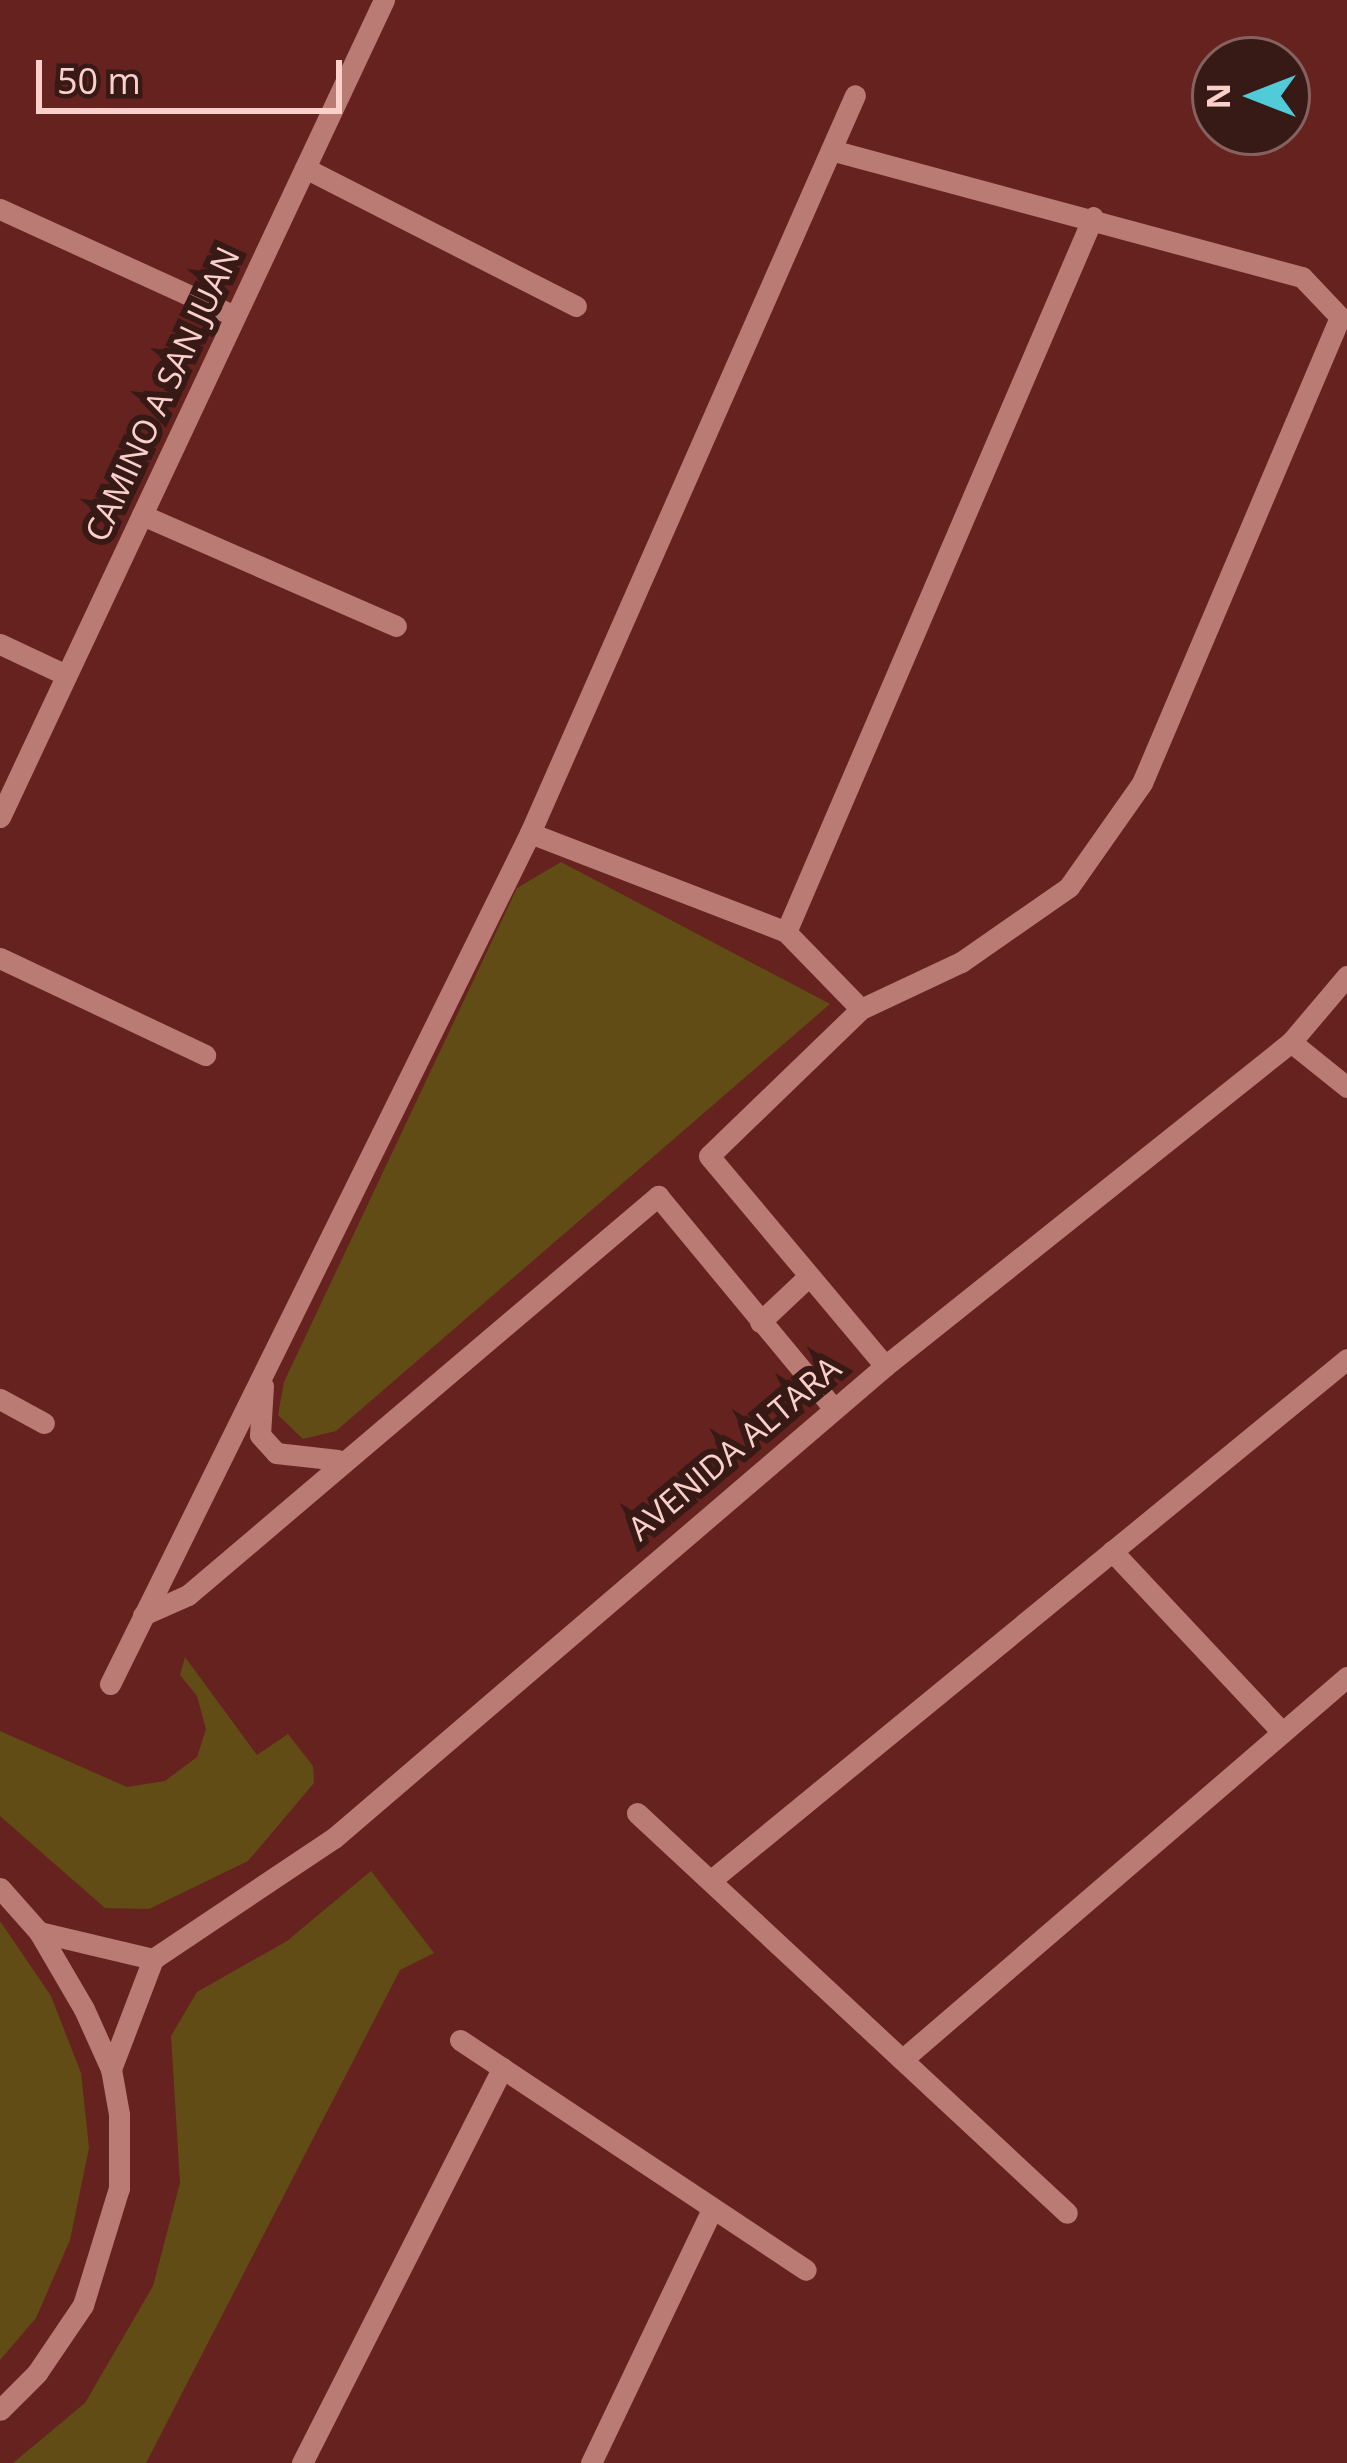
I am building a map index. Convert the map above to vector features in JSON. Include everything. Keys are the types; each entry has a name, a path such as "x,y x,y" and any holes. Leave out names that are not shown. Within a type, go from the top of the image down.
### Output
{"street":[{"name":"CAMINO A SAN JUAN","path":"0,817 384,0"},
{"path":"110,1684 530,833 856,94"},
{"path":"831,149 1302,278 1340,316 1142,783 1069,887 962,962 861,1009 710,1156 885,1366"},
{"path":"305,168 576,306"},
{"path":"0,208 236,316"},
{"path":"785,932 1093,218"},
{"path":"142,515 396,626"},
{"path":"0,644 66,675"},
{"path":"530,833 785,932 861,1009"},
{"path":"0,958 205,1055"},
{"name":"AVENIDA ALTARA","path":"153,1959 334,1838 885,1366 1291,1042 1344,989"},
{"path":"1291,1042 1347,1087"},
{"path":"143,1615 188,1595 338,1460 658,1196 834,1409"},
{"path":"760,1322 809,1276"},
{"path":"272,1357 260,1435 276,1453 338,1460"},
{"path":"715,1877 1347,1359"},
{"path":"0,1399 44,1423"},
{"path":"1112,1551 1279,1729"},
{"path":"903,2059 1279,1729 1347,1677"},
{"path":"638,1814 715,1877 1067,2213"},
{"path":"0,1888 39,1932 111,2069"},
{"path":"0,2410 37,2373 83,2306 105,2250 118,2188 111,2069 153,1959 39,1932"},
{"path":"460,2040 806,2270"},
{"path":"302,2463 502,2068"},
{"path":"591,2463 711,2211"}],"shaded area":[{"path":"561,862 830,1004 336,1431 303,1439 278,1415 284,1382 517,888"},
{"path":"185,1657 257,1755 288,1734 313,1766 314,1783 248,1861 149,1909 105,1908 0,1816 0,1731 127,1787 165,1781 197,1757 206,1729 197,1696 180,1675"},
{"path":"371,1871 434,1953 400,1970 146,2463 13,2463 85,2403 153,2286 180,2183 171,2036 197,1992 287,1941"},
{"path":"0,1921 51,1996 81,2073 89,2148 70,2240 36,2318 0,2360"}]}
